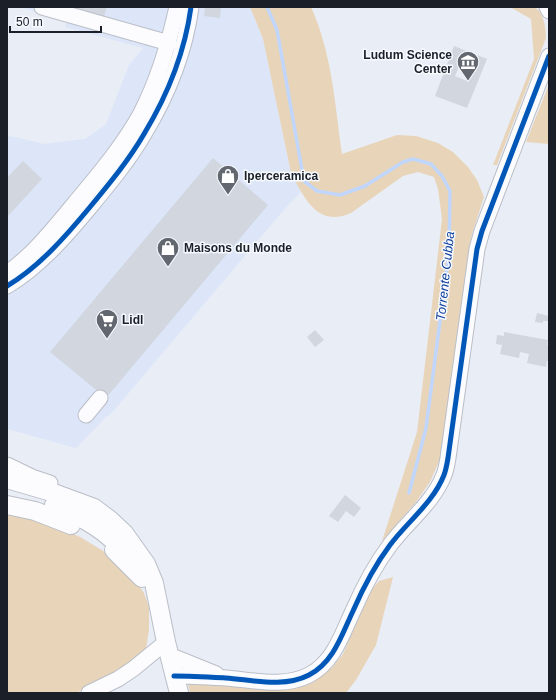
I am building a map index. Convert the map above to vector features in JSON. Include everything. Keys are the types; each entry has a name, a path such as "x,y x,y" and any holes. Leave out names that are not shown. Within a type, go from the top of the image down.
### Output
{"main road":[{"path":"7,479 48,491 94,508 124,533 146,564 154,582 161,622 177,687"},
{"path":"7,492 29,496 50,503 88,521 101,529 120,546 133,563 142,578 161,622"},
{"path":"7,505 20,507 54,518 84,532 117,553 142,578"}],"street":[{"path":"42,7 169,43"},
{"path":"9,283 31,252 58,223 126,137 144,106 161,65 169,43 178,7"},
{"path":"9,283 54,248 80,219 144,136 174,71 188,25 191,7"},
{"path":"546,7 549,10"},
{"path":"177,687 226,678 279,683 304,677 323,666 333,653 360,595 381,557 391,543 422,508 444,475 448,458 477,249 482,231 549,56"},
{"path":"86,415 100,398"},
{"path":"7,465 32,477 72,492 94,508"},
{"path":"89,693 118,679 167,649 226,678"}],"shaded area":[{"path":"527,6 537,9 544,20 546,38 497,165 493,165 534,59 531,19 510,7"},
{"path":"19,7 250,7 263,39 291,173 301,192 288,205 110,415 107,416 76,448 7,429 7,137 10,136 44,144 85,139 106,124 129,65 143,48 65,27 67,20"},
{"path":"250,7 311,7 324,42 332,79 342,154 397,135 416,136 438,143 453,152 468,167 477,180 484,197 469,248 440,459 430,482 416,502 382,541 417,432 442,219 438,189 434,177 418,172 403,176 351,213 339,217 330,217 321,214 314,208 301,192 291,173 263,39"},
{"path":"549,84 549,144 526,142"},
{"path":"7,511 51,524 80,537 105,552 130,573 144,593 149,607 149,630 146,649 128,667 76,693 7,693"},
{"path":"393,577 376,645 356,680 346,693 190,693 188,684 192,682 278,689 303,686 312,683 332,668 343,654 371,590 379,581"}],"building":[{"path":"71,7 107,7 104,16"},
{"path":"205,7 221,7 220,18 204,16"},
{"path":"454,46 487,59 467,108 435,96","holes":["459,67 470,72 467,81 455,76"]},
{"path":"213,158 268,205 106,398 50,352"},
{"path":"23,161 42,179 7,217 7,178"},
{"path":"537,313 549,316 548,321 543,321 543,323 535,322"},
{"path":"315,330 324,340 315,347 307,337"},
{"path":"504,332 548,340 547,345 549,345 549,361 547,361 546,367 527,363 529,354 520,352 519,358 500,354 502,345 496,344 497,335 504,336"},
{"path":"345,495 361,508 354,517 346,511 338,522 329,516"}],"waterway":[{"name":"Torrente Cubba","path":"267,7 277,30 304,181 317,191 340,195 365,186 403,162 413,159 431,164 442,176 450,191 449,252 426,428 409,493"}],"cycle path":[{"path":"7,286 30,270 62,240 104,190 138,144 160,104 174,73 180,56 191,7"},
{"path":"174,676 279,682 299,679 318,669 325,663 336,647 361,594 379,561 390,545 433,495 445,473 448,458 477,249 482,231 549,56"}],"place":[{"name":"Ludum Science Center","path":"468,82"},
{"name":"Iperceramica","path":"228,196"},
{"name":"Maisons du Monde","path":"168,268"},
{"name":"Lidl","path":"107,340"}]}
